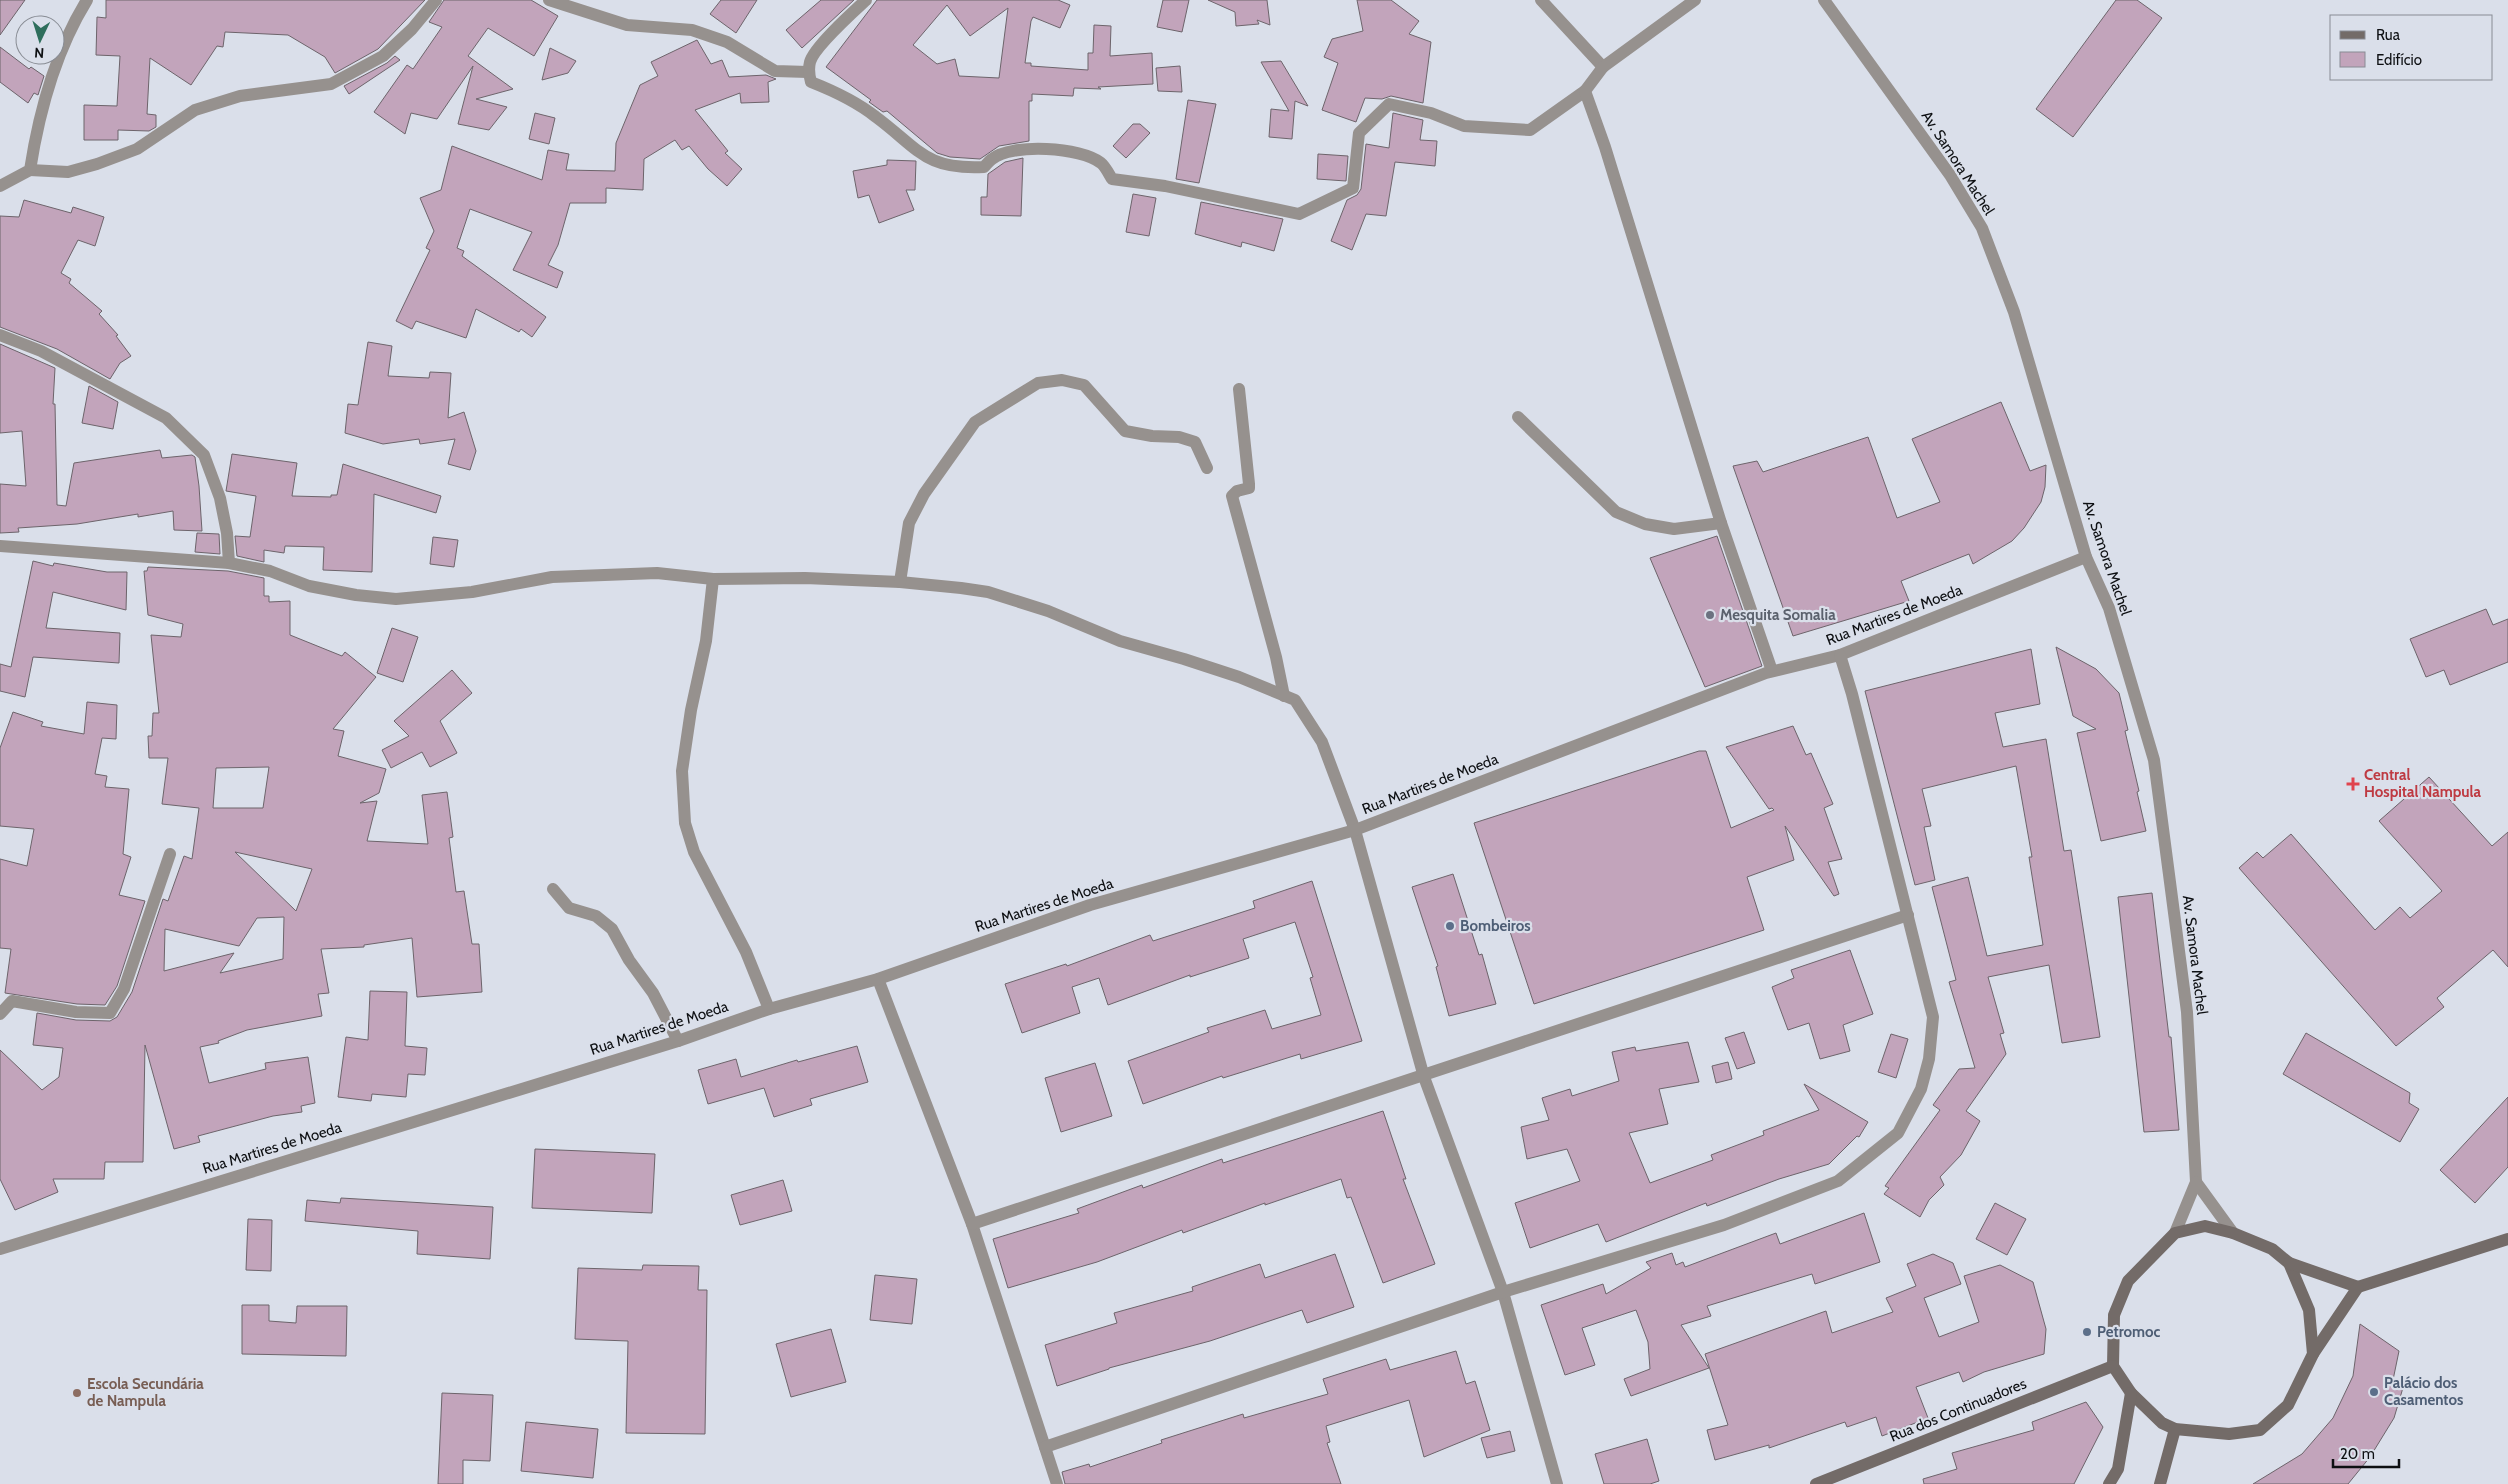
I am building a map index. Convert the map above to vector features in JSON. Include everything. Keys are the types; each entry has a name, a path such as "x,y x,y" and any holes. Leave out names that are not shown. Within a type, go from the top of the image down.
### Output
{"street":[{"path":"30,170 35,135 67,36 87,0"},
{"path":"0,186 30,170 68,172 137,150 195,110 240,96 331,84 383,56 412,29 436,0"},
{"path":"548,0 628,25 692,30 727,42 775,71 808,72"},
{"path":"866,0 842,22 810,60 808,72 811,82 832,90 863,107 907,144 933,161 950,167 984,168 992,158 1007,152 1064,150 1085,155 1102,163 1112,179 1165,186 1299,214 1353,188 1359,133 1389,104 1431,113 1464,126 1530,130 1585,91 1603,67 1695,0"},
{"path":"1541,0 1603,67"},
{"name":"Av. Samora Machel","path":"1824,0 1950,175 1982,228 2014,312 2086,557 2109,608 2154,760 2187,1012 2196,1182"},
{"path":"1585,91 1605,147 1721,523 1772,671"},
{"path":"0,335 41,350 166,418 204,455 220,498 227,533 229,563"},
{"path":"900,582 909,523 929,487 975,422 1038,384 1062,380 1084,385 1125,431 1152,436 1179,437 1195,442 1207,468"},
{"path":"1239,389 1250,484 1248,488 1237,491 1232,496 1276,657 1284,696"},
{"path":"1518,417 1616,512 1645,524 1674,529 1721,523"},
{"path":"0,546 229,563 270,571 309,586 356,595 396,599 472,592 552,577 657,573 713,579 805,578 900,582 988,592 1048,611 1120,641 1184,658 1239,677 1295,700 1322,742 1355,830 1424,1076 1503,1292 1557,1484"},
{"name":"Rua Martires de Moeda","path":"0,1249 678,1040 769,1009 878,979 1090,905 1355,830 1772,671 1840,655 2086,557"},
{"path":"713,579 706,641 691,710 682,770 685,823 694,852 746,952 769,1009"},
{"path":"1045,1447 1503,1292 1724,1226 1838,1181 1898,1133 1921,1089 1929,1059 1932,1017 1852,694 1840,655"},
{"path":"0,1014 12,1001 76,1012 110,1013 124,989 170,854"},
{"path":"554,889 569,908 596,916 612,928 629,960 653,993 678,1040"},
{"path":"972,1224 1908,915"},
{"path":"878,979 972,1224 1057,1484"},
{"path":"2196,1182 2233,1233"},
{"path":"2196,1182 2175,1233 2128,1281 2114,1314 2113,1366 2131,1393 2162,1424 2175,1429 2229,1434 2260,1430 2288,1405 2313,1354 2358,1287"},
{"path":"2175,1233 2205,1226 2233,1233 2272,1249 2289,1263 2358,1287 2508,1239"},
{"path":"2289,1263 2309,1310 2313,1354"},
{"name":"Rua dos Continuadores","path":"1816,1484 2113,1366"},
{"path":"2110,1484 2118,1468 2131,1393"},
{"path":"2160,1484 2175,1429"}],"building":[{"path":"0,0 25,0 0,35"},
{"path":"106,0 425,0 378,49 335,73 325,57 288,35 225,32 223,47 217,46 191,85 150,58 147,114 156,115 156,127 149,131 118,130 118,140 84,140 84,105 117,106 120,56 96,55 97,17 106,18"},
{"path":"444,0 531,0 558,16 534,56 488,28 468,56 513,89 476,99 507,107 489,130 458,124 473,66 437,119 411,113 405,134 374,112 407,65 413,69 442,27 429,22"},
{"path":"721,0 757,0 736,33 710,14"},
{"path":"821,0 854,0 802,48 786,30"},
{"path":"877,0 1058,0 1070,5 1060,28 1033,17 1025,63 1031,63 1031,66 1088,70 1088,53 1093,53 1094,25 1111,26 1110,56 1152,53 1153,84 1098,87 1101,89 1074,88 1073,96 1032,94 1032,101 1029,101 1029,141 999,146 980,159 950,157 937,153 887,111 883,112 869,102 871,100 826,67","holes":["947,5 970,36 1008,8 999,78 959,76 955,59 937,64 913,45"]},
{"path":"1163,0 1189,0 1182,32 1157,27"},
{"path":"1208,0 1267,0 1270,25 1257,20 1259,24 1236,26 1235,12"},
{"path":"1357,0 1391,0 1419,21 1409,34 1431,42 1423,103 1391,96 1382,99 1365,98 1356,122 1322,110 1338,63 1324,57 1332,39 1363,31"},
{"path":"2116,0 2137,0 2162,18 2073,137 2036,109"},
{"path":"697,40 711,64 722,60 729,77 766,75 776,79 768,82 769,102 741,103 740,93 695,110 728,151 725,153 742,169 727,186 708,169 689,146 682,150 675,140 644,159 643,190 606,188 606,203 570,203 558,245 548,265 563,272 557,288 513,270 532,232 470,209 457,248 464,251 462,256 546,317 532,337 521,329 519,332 476,309 466,338 416,321 412,329 396,321 430,250 426,248 434,231 420,198 441,190 452,146 542,180 548,150 569,154 566,170 615,171 616,143 640,85 658,76 651,62"},
{"path":"0,47 15,58 15,65 24,65 29,69 31,67 44,76 38,95 34,93 28,103 0,82"},
{"path":"550,48 576,61 568,73 542,80"},
{"path":"395,56 400,60 349,94 344,86 387,63"},
{"path":"1281,61 1308,106 1295,101 1292,139 1269,137 1271,109 1289,111 1261,62"},
{"path":"1180,66 1182,92 1158,91 1156,68"},
{"path":"1188,100 1216,104 1199,183 1176,179"},
{"path":"535,113 555,118 549,144 529,139"},
{"path":"1393,113 1423,120 1420,140 1437,141 1435,166 1395,162 1386,216 1366,214 1352,250 1331,241 1347,200 1357,195 1361,189 1366,144 1389,148"},
{"path":"1133,124 1140,124 1150,133 1126,158 1113,146"},
{"path":"1318,154 1348,156 1346,181 1317,179"},
{"path":"1023,158 1021,216 981,215 981,197 987,197 988,174 1005,162"},
{"path":"887,160 916,161 915,190 906,190 914,210 879,223 869,195 858,198 853,171 887,165"},
{"path":"1133,194 1156,198 1149,236 1126,232"},
{"path":"24,200 71,213 73,207 104,217 95,246 78,240 61,273 71,279 69,283 102,311 99,314 118,335 116,336 131,356 120,363 110,379 57,349 0,327 0,216 19,217"},
{"path":"1201,202 1283,219 1274,251 1242,242 1241,247 1195,234"},
{"path":"368,342 392,346 388,376 429,378 430,372 451,373 448,418 464,412 476,451 470,470 448,464 455,439 420,444 419,439 383,444 345,433 348,404 358,405"},
{"path":"0,344 55,368 53,404 55,404 57,505 66,506 74,463 160,450 162,458 192,455 195,457 199,486 202,531 174,530 173,511 138,517 138,514 77,524 18,528 19,532 0,533 0,484 26,486 22,431 0,433"},
{"path":"89,386 118,402 113,429 82,423"},
{"path":"2001,402 2030,471 2046,465 2045,487 2041,502 2024,528 2012,541 1973,564 1969,554 1901,581 1909,601 1793,636 1733,466 1757,461 1763,472 1868,437 1897,518 1940,502 1912,439"},
{"path":"232,454 297,463 292,496 331,497 331,495 337,495 343,464 441,496 436,513 374,494 372,572 323,570 324,547 285,546 284,553 264,550 264,562 237,556 235,536 250,537 256,496 226,491"},
{"path":"197,533 219,534 220,554 195,552"},
{"name":"Mesquita Somalia","path":"1717,536 1762,666 1705,687 1650,558"},
{"path":"433,537 458,540 454,567 430,564"},
{"path":"33,561 53,566 54,563 107,572 127,572 126,610 53,592 46,628 120,633 119,663 33,657 25,697 0,691 0,664 11,667"},
{"path":"148,567 228,571 264,578 264,596 269,596 269,602 290,601 290,635 342,656 345,652 376,677 333,729 344,731 338,756 386,769 379,793 360,803 377,801 367,841 428,844 422,795 447,792 453,837 449,838 456,892 464,891 472,944 479,944 482,992 417,997 412,938 364,945 364,947 321,949 329,993 318,994 322,1016 247,1030 218,1041 219,1043 200,1047 209,1083 266,1069 265,1063 308,1057 315,1103 301,1106 302,1112 273,1116 198,1136 200,1142 174,1149 145,1045 143,1162 105,1162 104,1179 53,1179 58,1192 15,1210 0,1179 0,1050 42,1090 59,1077 63,1048 33,1045 37,1013 76,1020 110,1021 117,1017 132,992 163,899 168,901 184,856 192,859 199,808 162,804 168,758 149,758 148,736 152,736 153,713 159,713 151,635 181,637 183,624 148,615 144,571 147,571","holes":["269,767 263,808 213,808 216,768","235,852 312,869 296,911","284,917 283,959 220,973 234,953 164,971 165,929 239,946 257,918"]},
{"path":"2486,609 2493,625 2508,619 2508,662 2450,685 2444,670 2426,677 2410,639"},
{"path":"392,628 418,637 403,682 377,673"},
{"path":"2056,647 2096,669 2119,693 2128,730 2125,731 2146,831 2101,841 2077,733 2096,729 2073,716"},
{"path":"2031,649 2040,704 1995,713 2003,747 2046,739 2064,851 2071,850 2100,1037 2062,1043 2049,965 1988,977 2004,1033 2000,1034 2006,1054 1966,1111 1980,1121 1961,1155 1940,1177 1944,1185 1929,1200 1920,1217 1884,1194 1889,1188 1885,1186 1940,1110 1933,1105 1959,1069 1975,1068 1949,982 1956,980 1932,887 1968,877 1987,956 2043,945 2029,857 2032,857 2016,766 1922,789 1931,826 1924,827 1935,880 1915,885 1865,691"},
{"path":"452,670 472,693 440,721 457,753 430,767 422,752 391,768 382,750 409,736 394,721"},
{"path":"87,702 117,705 116,739 102,738 95,774 107,776 105,787 129,789 123,854 131,857 119,895 145,901 117,986 105,1005 77,1004 5,993 11,949 0,948 0,859 27,866 34,829 0,826 0,748 13,712 43,722 41,726 84,734"},
{"path":"1793,726 1806,755 1811,753 1833,804 1824,808 1842,859 1828,862 1839,894 1834,896 1785,826 1794,860 1747,877 1764,930 1534,1004 1474,823 1699,751 1706,751 1731,828 1774,810 1772,808 1769,809 1726,747"},
{"path":"2429,777 2492,846 2508,832 2508,967 2493,950 2437,998 2444,1007 2396,1046 2239,868 2257,852 2263,858 2291,834 2375,930 2400,907 2410,918 2442,891 2379,821"},
{"path":"1453,874 1479,955 1482,954 1496,1004 1449,1016 1436,967 1438,966 1412,887"},
{"path":"1312,881 1362,1041 1301,1059 1300,1054 1223,1078 1222,1076 1143,1104 1128,1061 1209,1032 1207,1028 1265,1010 1272,1029 1321,1015 1310,978 1313,977 1295,922 1243,939 1249,958 1190,977 1190,975 1108,1005 1099,978 1072,987 1080,1013 1022,1033 1005,984 1066,964 1067,966 1150,935 1153,941 1255,908 1253,901"},
{"path":"2152,893 2169,1037 2171,1037 2179,1130 2144,1132 2118,897"},
{"path":"1850,950 1873,1014 1843,1025 1850,1051 1820,1059 1809,1023 1788,1030 1772,987 1794,978 1791,970"},
{"path":"370,991 407,992 405,1046 427,1048 425,1075 408,1074 406,1097 372,1094 371,1101 338,1097 346,1037 368,1040"},
{"path":"1744,1032 1755,1063 1737,1069 1725,1038"},
{"path":"2306,1033 2410,1093 2409,1103 2419,1109 2400,1142 2283,1074"},
{"path":"1891,1034 1908,1039 1896,1078 1878,1072"},
{"path":"1688,1042 1699,1082 1659,1089 1668,1124 1629,1133 1650,1183 1713,1160 1711,1155 1764,1135 1763,1131 1819,1110 1804,1084 1868,1122 1859,1137 1857,1136 1829,1164 1779,1179 1707,1206 1706,1203 1606,1242 1598,1224 1530,1248 1515,1203 1580,1181 1567,1149 1527,1159 1521,1127 1549,1120 1542,1098 1570,1089 1572,1096 1619,1081 1612,1052 1635,1047 1636,1051"},
{"path":"857,1046 868,1082 810,1099 812,1105 774,1117 764,1088 708,1104 698,1070 736,1059 741,1077 797,1060 798,1062"},
{"path":"1728,1062 1732,1079 1716,1083 1712,1066"},
{"path":"1095,1063 1112,1116 1061,1132 1045,1078"},
{"path":"2508,1097 2508,1167 2475,1203 2440,1170"},
{"path":"1383,1111 1406,1179 1403,1179 1435,1264 1383,1283 1351,1197 1347,1198 1341,1179 1265,1205 1265,1203 1183,1233 1182,1230 1097,1262 1008,1288 993,1239 1079,1213 1077,1209 1142,1185 1143,1188 1222,1159 1223,1163"},
{"path":"535,1149 655,1154 652,1213 532,1208"},
{"path":"783,1180 792,1211 740,1225 731,1195"},
{"path":"341,1198 493,1207 490,1259 417,1254 418,1231 305,1221 307,1200 340,1203"},
{"path":"1995,1203 2026,1219 2007,1255 1976,1239"},
{"path":"1864,1213 1880,1262 1815,1284 1812,1274 1707,1306 1711,1316 1681,1325 1709,1368 1631,1396 1624,1379 1650,1369 1648,1342 1636,1310 1582,1328 1595,1365 1565,1375 1541,1305 1603,1284 1606,1294 1651,1268 1646,1262 1672,1253 1676,1265 1683,1262 1685,1267 1776,1233 1780,1244"},
{"path":"248,1219 272,1220 271,1271 246,1270"},
{"path":"1335,1254 1354,1307 1307,1323 1302,1310 1210,1341 1109,1368 1057,1386 1045,1345 1117,1323 1114,1313 1193,1291 1192,1287 1260,1264 1265,1278"},
{"path":"1933,1254 1953,1263 1961,1284 1924,1298 1939,1337 1979,1322 1964,1276 2000,1265 2033,1282 2046,1329 2044,1354 1984,1372 1963,1382 1959,1372 1916,1387 1928,1418 1882,1436 1876,1417 1847,1427 1845,1422 1769,1448 1769,1445 1715,1460 1707,1430 1728,1425 1705,1354 1826,1311 1832,1333 1893,1312 1886,1298 1916,1286 1907,1264"},
{"path":"643,1265 699,1266 698,1290 707,1290 705,1434 626,1433 628,1341 575,1339 578,1268 642,1270"},
{"path":"875,1275 917,1279 912,1324 870,1320"},
{"path":"242,1305 269,1305 269,1321 296,1323 297,1306 347,1306 346,1356 242,1354"},
{"path":"2360,1324 2399,1351 2393,1380 2405,1381 2394,1418 2370,1457 2348,1484 2253,1484 2302,1454 2333,1418 2353,1376"},
{"path":"831,1329 846,1382 791,1397 776,1344"},
{"path":"1456,1351 1466,1384 1475,1381 1490,1430 1424,1457 1409,1400 1326,1426 1330,1442 1327,1443 1341,1484 1065,1484 1062,1472 1089,1464 1090,1467 1162,1443 1161,1440 1243,1414 1244,1418 1328,1394 1323,1379 1386,1359 1390,1370"},
{"path":"442,1393 493,1395 490,1461 463,1460 463,1484 438,1484"},
{"path":"2086,1402 2103,1427 2074,1484 1924,1484 1923,1479 1957,1469 1952,1453 2034,1430 2032,1422"},
{"path":"526,1422 598,1429 593,1478 521,1471"},
{"path":"1510,1431 1515,1451 1487,1458 1481,1438"},
{"path":"1647,1439 1659,1481 1650,1484 1604,1484 1595,1454"}],"place":[{"name":"Mesquita Somalia","path":"1710,615"},
{"name":"Central Hospital Nampula","path":"2353,784"},
{"name":"Bombeiros","path":"1450,926"},
{"name":"Petromoc","path":"2087,1332"},
{"name":"Palácio dos Casamentos","path":"2374,1392"},
{"name":"Escola Secundária de Nampula","path":"77,1393"}]}
